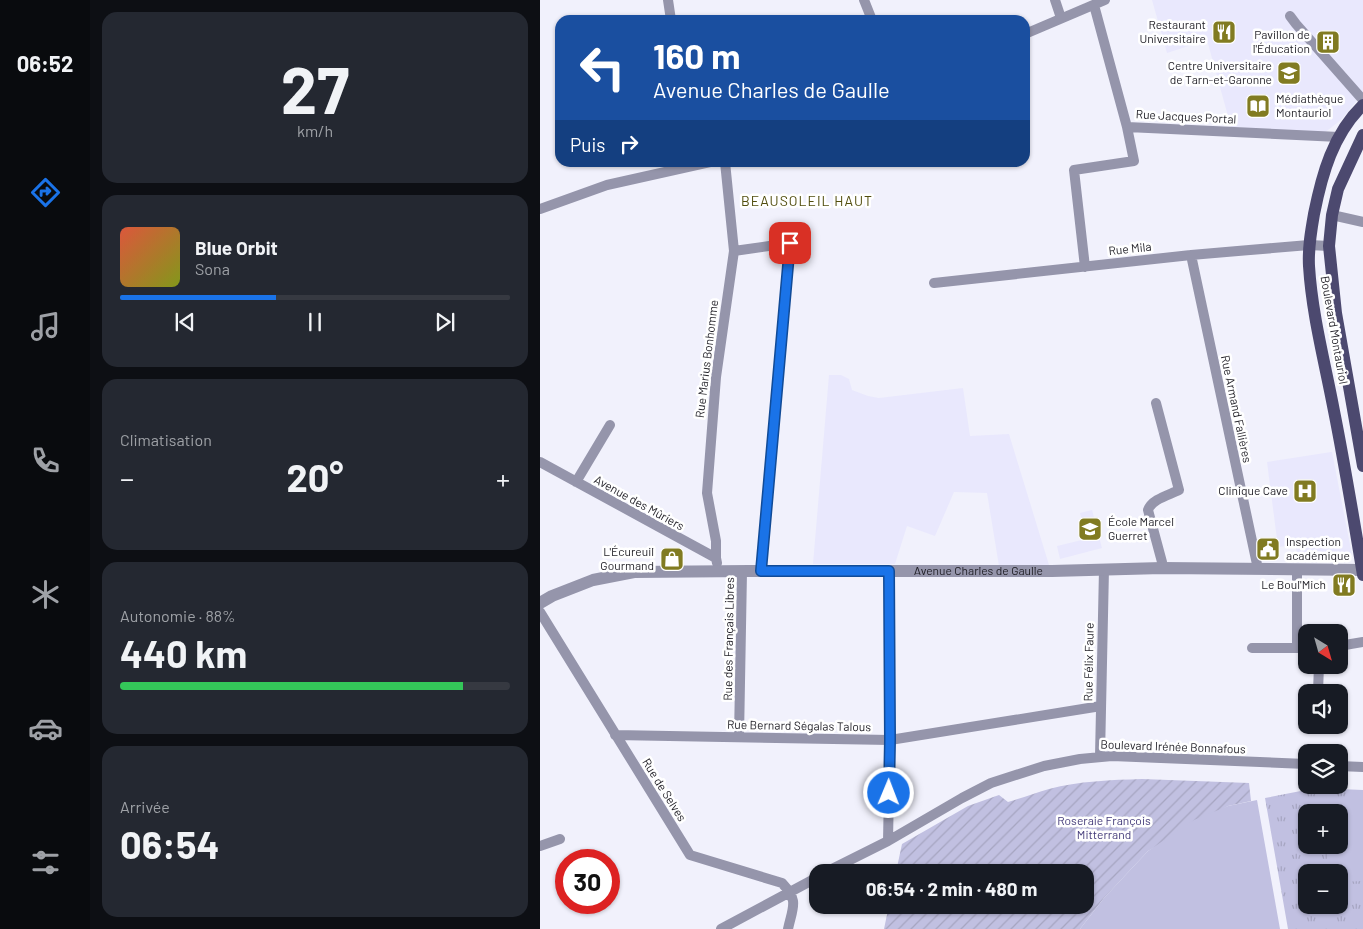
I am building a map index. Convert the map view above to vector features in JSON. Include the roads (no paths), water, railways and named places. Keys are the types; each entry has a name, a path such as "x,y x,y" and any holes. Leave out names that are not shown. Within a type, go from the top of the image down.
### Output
{"main road":[{"name":"Boulevard Montauriol","path":"1363,105 1349,121 1327,160 1309,245 1309,266 1314,310 1363,572"},
{"name":"Boulevard Montauriol","path":"1363,135 1338,189 1332,216 1329,246 1336,313 1358,410 1363,466"}],"street":[{"path":"668,0 670,15"},
{"path":"864,0 870,15"},
{"path":"1055,0 1061,18"},
{"path":"1030,32 1105,0"},
{"name":"Rue Jacques Portal","path":"1094,5 1127,127 1339,137"},
{"path":"1290,16 1363,100"},
{"path":"1085,266 1074,170 1134,161 1127,127"},
{"path":"540,209 606,185 673,167"},
{"name":"Rue Marius Bonhomme","path":"716,558 716,541 707,493 716,377 734,252 726,167"},
{"path":"1332,216 1363,222"},
{"path":"734,252 790,243 761,571"},
{"name":"Rue Mila","path":"934,283 1191,255 1309,245 1329,246"},
{"name":"Rue Armand Fallières","path":"1191,255 1258,569"},
{"path":"1156,402 1179,490 1157,500 1150,505 1148,510 1162,568"},
{"path":"576,482 610,425"},
{"name":"Avenue des Mûriers","path":"540,462 716,558"},
{"path":"716,558 718,571"},
{"name":"Avenue Charles de Gaulle","path":"540,603 552,596 593,580 634,572 1052,571 1162,568 1363,572"},
{"name":"Rue Félix Faure","path":"1100,756 1104,569"},
{"path":"1297,570 1299,624"},
{"path":"888,841 890,740 889,571"},
{"name":"Rue des Français Libres","path":"739,738 742,572"},
{"name":"Rue de Selves","path":"540,612 690,855 782,883 790,891"},
{"path":"1348,644 1363,642"},
{"path":"1252,648 1298,647"},
{"name":"Rue Bernard Ségalas Talous","path":"615,734 890,740 1101,706"},
{"name":"Boulevard Irénée Bonnafous","path":"842,864 888,841 991,783 1044,766 1100,756 1298,764"},
{"path":"1348,766 1363,767"},
{"path":"540,846 560,839"},
{"path":"721,929 809,882"},
{"path":"788,929 794,901 790,891"}],"place":[{"name":"Restaurant Universitaire","path":"1224,32"},
{"name":"Pavillon de l'Éducation","path":"1328,42"},
{"name":"Centre Universitaire de Tarn-et-Garonne","path":"1289,73"},
{"name":"Médiathèque Montauriol","path":"1258,106"},
{"name":"Clinique Cave","path":"1305,491"},
{"name":"École Marcel Guerret","path":"1090,529"},
{"name":"Inspection académique","path":"1268,549"},
{"name":"L'Écureuil Gourmand","path":"672,559"},
{"name":"Le Boul'Mich","path":"1344,585"}],"district":[{"name":"BEAUSOLEIL HAUT","path":"807,201"}],"park label":[{"name":"Roseraie François Mitterrand","path":"1104,828"}]}
